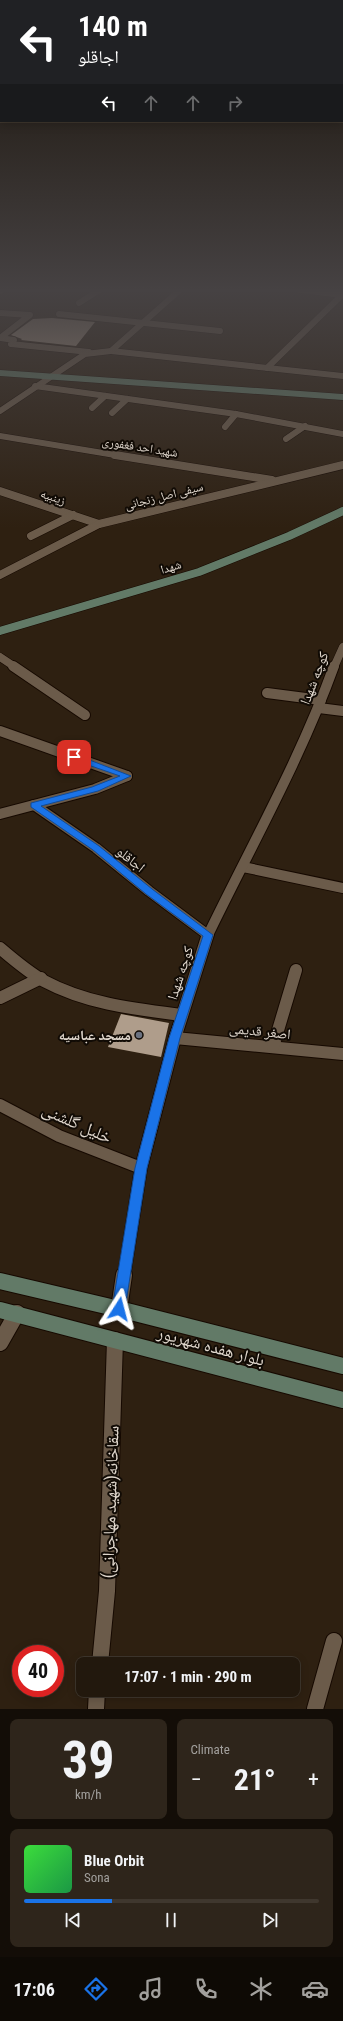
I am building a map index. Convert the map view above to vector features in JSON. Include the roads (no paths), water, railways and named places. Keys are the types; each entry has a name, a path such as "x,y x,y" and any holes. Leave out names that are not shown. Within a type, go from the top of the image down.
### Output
{"main road":[{"path":"0,373 343,397"},
{"name":"شهدا","path":"0,631 199,572 289,536 343,511"},
{"name":"بلوار هفده شهریور","path":"0,1281 119,1309 343,1366"},
{"name":"بلوار هفده شهریور","path":"0,1310 343,1400"}],"street":[{"path":"0,411 62,369"},
{"path":"273,369 343,376"},
{"path":"35,386 236,414 343,434"},
{"path":"92,408 105,396"},
{"path":"112,413 126,399"},
{"path":"224,427 236,414"},
{"path":"286,439 305,426"},
{"name":"شهید احد فغفوری","path":"0,436 277,480"},
{"name":"سیفی اصل زنجانی","path":"0,574 99,524 343,465"},
{"name":"زینبیه","path":"2,494 99,524"},
{"path":"31,536 73,515"},
{"name":"کوچه شهدا","path":"119,1309 141,1168 175,1038 208,935 291,771 320,704 337,658 343,647"},
{"path":"0,657 85,715"},
{"path":"267,693 320,704 343,711"},
{"path":"0,731 127,776 95,789 0,814"},
{"name":"اجاقلو","path":"34,805 96,848 149,892 208,935"},
{"path":"243,867 343,888"},
{"path":"0,948 52,987 78,997 108,1006 182,1015"},
{"path":"274,1047 296,970"},
{"path":"0,998 41,978"},
{"name":"اصغر قدیمی","path":"175,1038 343,1054"},
{"name":"خلیل گلشنی","path":"0,1105 59,1136 141,1168"},
{"path":"0,1343 17,1314"},
{"name":"سقاخانه(شهید مهاجرانی)","path":"101,1657 107,1591 115,1340"},
{"path":"315,1709 334,1641"},
{"path":"96,1709 97,1697"}],"place":[{"name":"مسجد عباسیه","path":"139,1035"}]}
